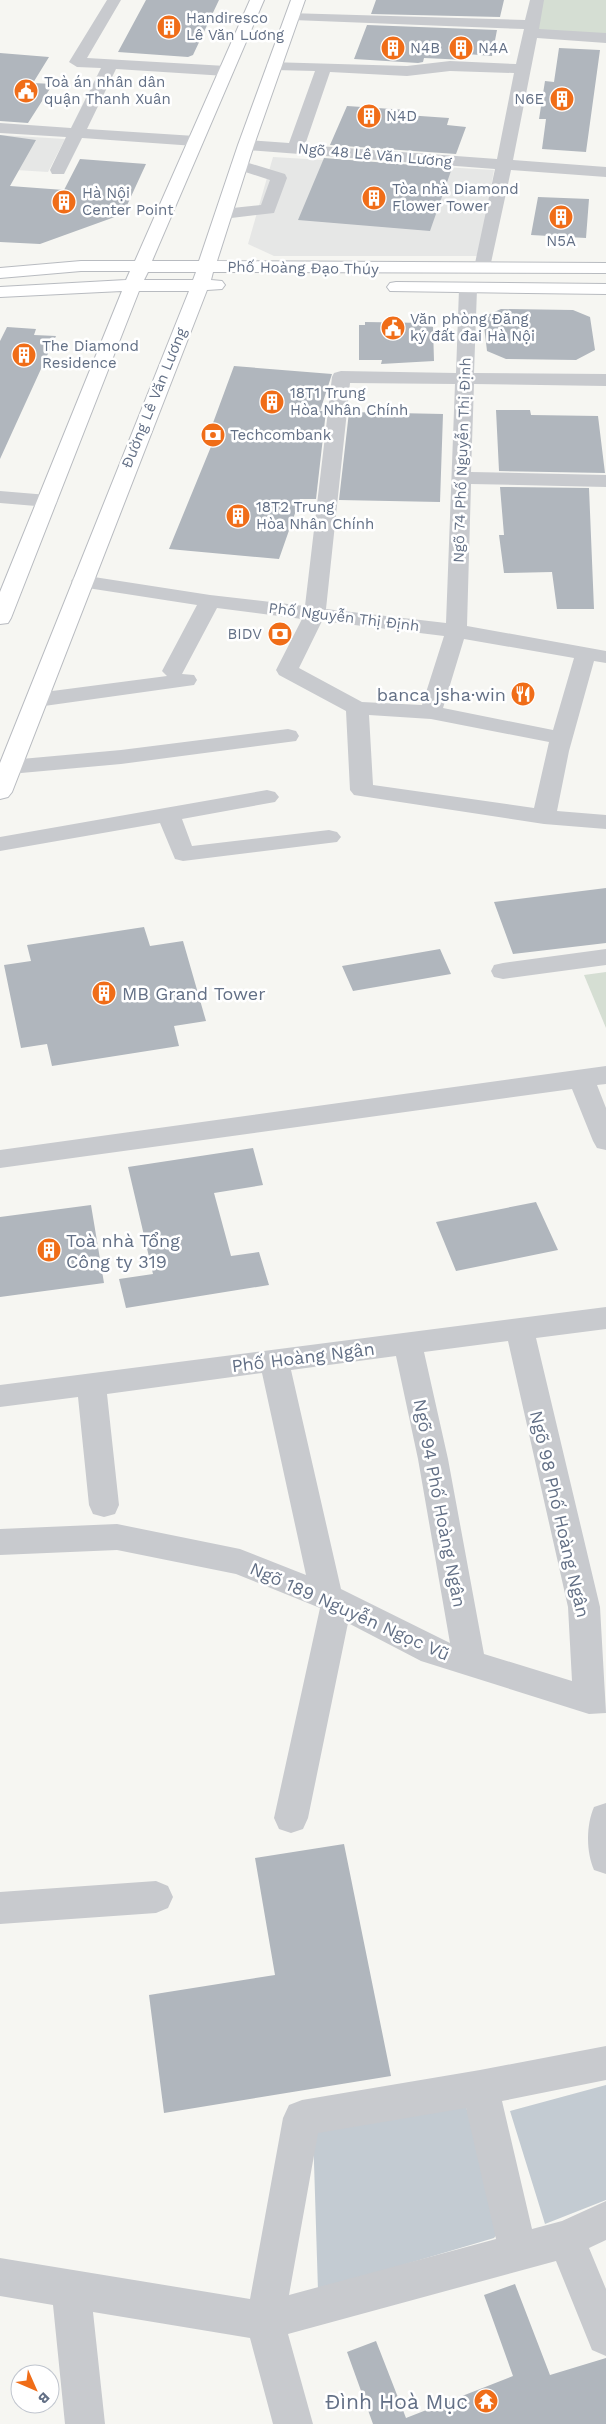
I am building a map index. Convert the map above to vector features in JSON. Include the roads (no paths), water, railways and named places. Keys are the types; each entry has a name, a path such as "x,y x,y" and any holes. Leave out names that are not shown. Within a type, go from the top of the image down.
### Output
{"main road":[{"path":"0,618 133,286 257,0"},
{"name":"Đường Lê Văn Lương","path":"0,792 10,767 11,739 37,700 82,581 200,286 239,165 298,0"},
{"name":"Phố Hoàng Đạo Thúy","path":"0,273 81,266 606,268"},
{"name":"Phố Hoàng Đạo Thúy","path":"0,292 93,286 236,285"},
{"name":"Phố Hoàng Đạo Thúy","path":"380,287 606,289"}],"street":[{"path":"114,0 78,62 226,71"},
{"path":"338,17 344,0"},
{"path":"483,268 537,0"},
{"path":"293,16 531,29 606,38"},
{"path":"58,170 111,64"},
{"path":"274,65 407,71 450,66 523,69"},
{"path":"295,148 324,68"},
{"path":"0,128 195,141"},
{"name":"Ngõ 48 Lê Văn Lương","path":"246,145 606,172"},
{"path":"223,214 268,209 279,178 239,165"},
{"name":"Ngõ 74 Phố Nguyễn Thị Định","path":"431,712 456,631 468,289"},
{"path":"560,744 431,712 358,708 287,670 315,613 341,377 465,380 606,380"},
{"path":"460,478 606,481"},
{"path":"0,497 48,501"},
{"name":"Phố Nguyễn Thị Định","path":"82,581 210,600 456,631 596,655"},
{"path":"37,700 179,675 210,600"},
{"path":"544,817 560,744 596,655"},
{"path":"358,708 362,790 544,817 606,822"},
{"path":"10,767 121,757 288,736"},
{"path":"0,844 268,797"},
{"path":"169,814 183,854 329,838"},
{"path":"503,971 606,957"},
{"path":"0,1159 594,1077 606,1141"},
{"name":"Phố Hoàng Ngân","path":"0,1396 606,1318"},
{"name":"Ngõ 98 Phố Hoàng Ngân","path":"520,1330 584,1607 597,1699"},
{"name":"Ngõ 94 Phố Hoàng Ngân","path":"408,1343 433,1458 470,1663"},
{"path":"274,1360 332,1599 291,1818"},
{"path":"91,1385 104,1505"},
{"name":"Ngõ 189 Nguyễn Ngọc Vũ","path":"0,1542 117,1537 240,1562 332,1599 432,1651 597,1699"},
{"path":"606,1818 606,1859"},
{"path":"0,1908 156,1897"},
{"path":"293,2424 265,2321 302,2118 480,2088 606,2063"},
{"path":"480,2088 518,2251"},
{"path":"0,2277 265,2321 566,2239 606,2220"},
{"path":"566,2239 606,2336"},
{"path":"71,2290 84,2424"}],"place":[{"name":"Handiresco Lê Văn Lương","path":"169,27"},
{"name":"N4B","path":"393,48"},
{"name":"N4A","path":"461,48"},
{"name":"Toà án nhân dân quận Thanh Xuân","path":"26,91"},
{"name":"N6E","path":"562,99"},
{"name":"N4D","path":"369,116"},
{"name":"Tòa nhà Diamond Flower Tower","path":"374,198"},
{"name":"Hà Nội Center Point","path":"64,202"},
{"name":"N5A","path":"561,217"},
{"name":"Văn phòng Đăng ký đất đai Hà Nội","path":"393,328"},
{"name":"The Diamond Residence","path":"24,355"},
{"name":"18T1 Trung Hòa Nhân Chính","path":"272,402"},
{"name":"Techcombank","path":"213,435"},
{"name":"18T2 Trung Hòa Nhân Chính","path":"238,516"},
{"name":"BIDV","path":"280,634"},
{"name":"banca jsha·win","path":"523,694"},
{"name":"MB Grand Tower","path":"104,993"},
{"name":"Toà nhà Tổng Công ty 319","path":"49,1250"},
{"name":"Đình Hoà Mục","path":"486,2401"}]}
